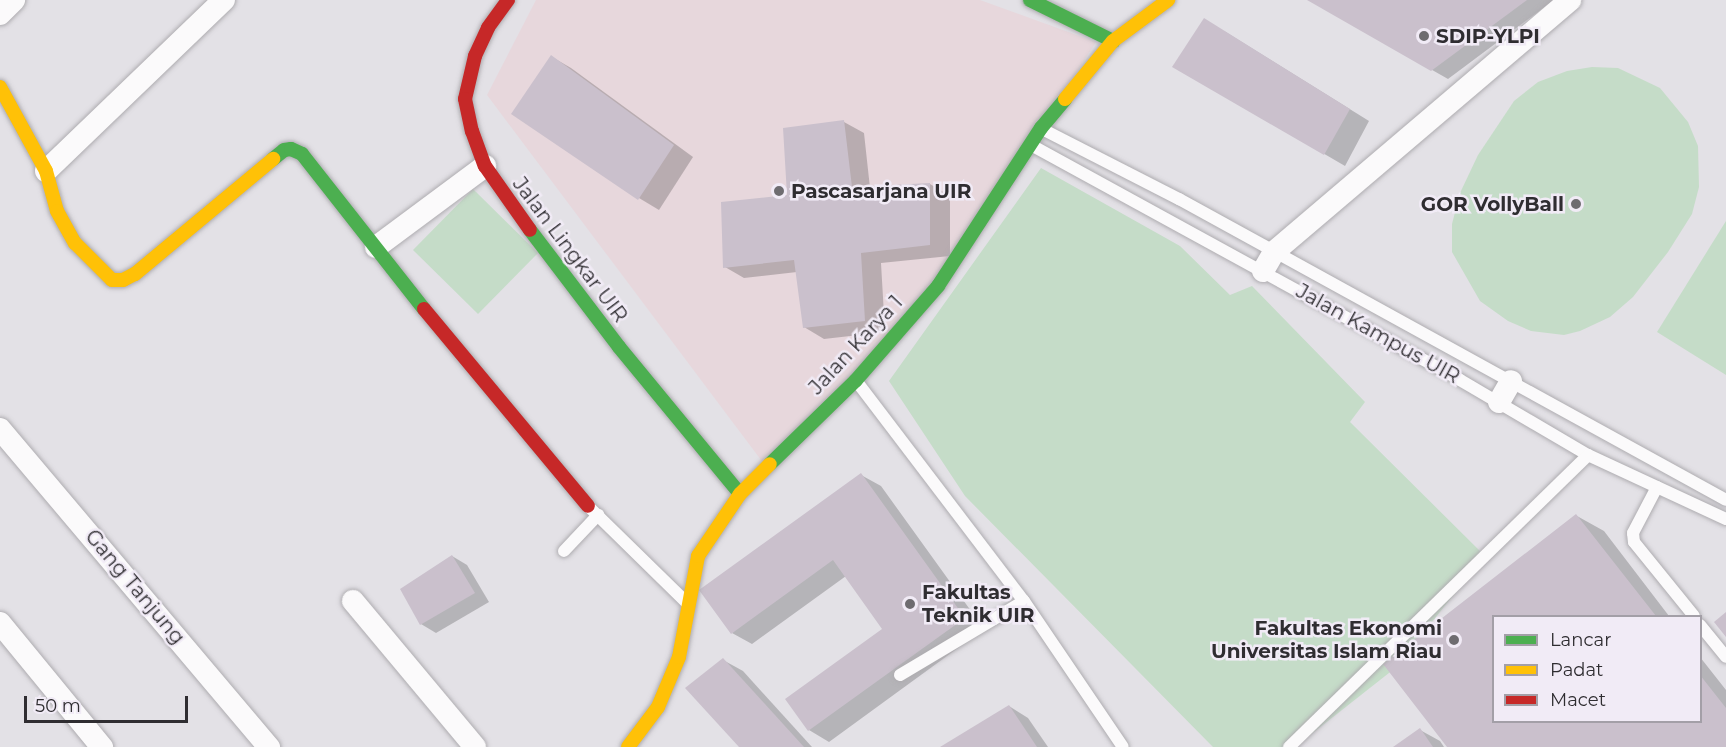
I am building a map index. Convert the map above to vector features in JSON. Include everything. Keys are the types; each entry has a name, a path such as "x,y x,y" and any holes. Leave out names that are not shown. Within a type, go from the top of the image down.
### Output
{"street":[{"path":"0,15 14,0"},
{"path":"46,171 224,0"},
{"name":"Jalan Lingkar UIR","path":"508,0 488,28 475,56 465,99 472,131 485,166 507,200 618,347 740,494"},
{"path":"1030,0 1113,41"},
{"name":"Jalan Karya 1","path":"628,747 658,707 679,657 698,556 740,494 810,421 856,380 954,265 1041,128 1113,41 1168,0"},
{"path":"1269,262 1570,0"},
{"path":"0,87 46,171 57,211 75,243 112,280 123,280 135,274 284,150 291,149 302,154 460,354 593,511"},
{"path":"376,247 485,166"},
{"path":"1499,402 1511,381"},
{"name":"Gang Tanjung","path":"0,429 269,747"},
{"path":"353,601 475,747"},
{"path":"0,623 102,747"}],"lane":[{"name":"Jalan Kampus UIR","path":"1041,128 1269,262 1588,456 1726,519"},
{"name":"Jalan Kampus UIR","path":"1032,145 1511,381 1726,500"},
{"path":"856,380 1024,601 1122,747"},
{"path":"1289,747 1588,456"},
{"path":"1657,487 1633,533 1634,542 1693,615"},
{"path":"564,551 593,511 688,604"},
{"path":"900,675 1024,601"},
{"path":"1702,626 1726,657"}],"shaded area":[{"name":"Pascasarjana UIR","path":"536,0 980,0 1096,42 938,286 764,464 487,95"}],"green space":[{"name":"GOR VollyBall","path":"1592,67 1618,68 1660,88 1688,122 1698,146 1699,187 1692,214 1668,252 1633,297 1610,317 1580,331 1564,335 1531,331 1508,321 1480,301 1452,252 1452,224 1460,193 1478,155 1514,101 1538,82 1567,71"},
{"path":"1041,168 1180,246 1230,295 1252,286 1365,402 1350,422 1485,556 1394,669 1295,747 1213,747 965,496 889,381"},
{"path":"473,189 538,253 478,314 413,250"},
{"path":"1726,221 1726,375 1657,332"}],"building":[{"name":"SDIP-YLPI","path":"1307,0 1527,0 1431,71"},
{"path":"1204,18 1350,109 1324,155 1172,67"},
{"path":"551,55 674,145 638,200 511,114"},
{"path":"844,120 852,187 930,183 930,245 861,253 865,321 803,328 794,260 723,268 721,202 787,195 783,128"},
{"name":"Fakultas Teknik UIR","path":"861,473 965,618 808,731 785,699 882,629 833,560 731,634 699,590"},
{"name":"Fakultas Ekonomi Universitas Islam Riau","path":"1576,514 1655,615 1492,615 1492,723 1702,723 1702,678 1726,708 1726,747 1447,747 1383,664"},
{"path":"452,555 475,593 420,625 400,589"},
{"path":"1726,612 1726,637 1714,622"},
{"path":"723,658 804,747 739,747 685,688"},
{"path":"1009,705 1037,747 940,747"},
{"path":"1420,728 1433,747 1393,747"}],"traffic: fast":[{"path":"1030,0 1113,41"},
{"path":"770,464 856,380 938,286 1041,128 1065,99"},
{"path":"273,159 284,150 291,149 302,154 424,309"},
{"path":"530,230 619,347 740,494"}],"traffic: slow":[{"path":"1065,99 1113,41 1168,0"},
{"path":"0,87 46,171 57,211 75,243 112,280 123,280 135,274 273,159"},
{"path":"628,747 658,707 679,657 698,556 740,494 770,464"}],"traffic: jam":[{"path":"508,0 488,28 475,56 465,99 472,131 485,166 530,230"},
{"path":"424,309 588,506"}],"place":[{"name":"SDIP-YLPI","path":"1424,36"},
{"name":"Pascasarjana UIR","path":"779,191"},
{"name":"GOR VollyBall","path":"1576,204"},
{"name":"Fakultas Teknik UIR","path":"910,604"},
{"name":"Fakultas Ekonomi Universitas Islam Riau","path":"1454,640"}]}
